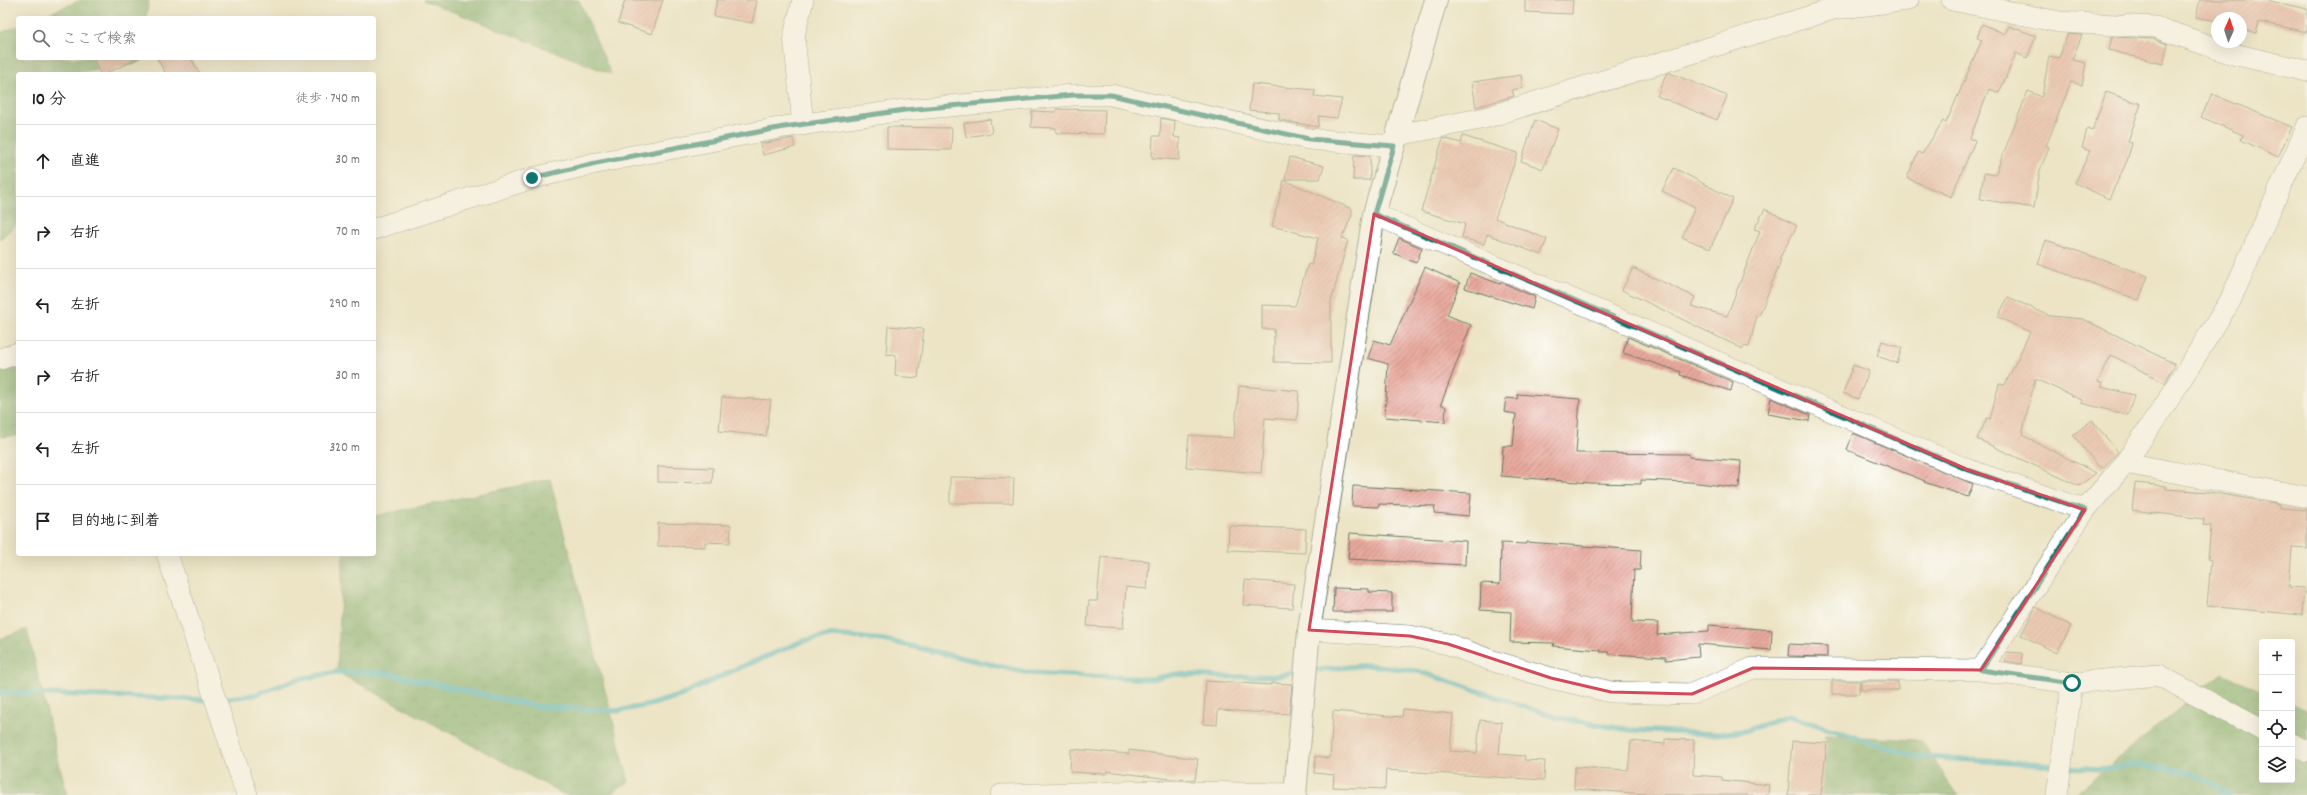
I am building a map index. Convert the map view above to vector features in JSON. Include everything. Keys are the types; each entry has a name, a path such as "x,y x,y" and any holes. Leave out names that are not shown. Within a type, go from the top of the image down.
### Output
{"street":[{"path":"803,0 794,36 803,125"},
{"path":"1001,795 1150,791 1297,795 1309,630 1374,214 1436,0"},
{"path":"376,228 532,178 596,163 803,125 905,110 1073,95 1111,95 1309,139 1396,141 1485,118 1833,9 1908,0"},
{"path":"1952,0 2059,22 2155,27 2233,54 2307,71"},
{"path":"1981,670 2085,510 2125,463 2167,402 2230,301 2307,127"},
{"path":"1374,214 1966,469 2085,510"},
{"path":"0,359 16,354"},
{"path":"2125,463 2307,497"},
{"path":"169,556 247,795"},
{"path":"1309,630 1410,636 1448,644 1490,660 1551,678 1611,692 1692,694 1753,668 1981,670 2072,683 2158,676 2259,728"},
{"path":"2057,795 2072,683"},
{"path":"2295,746 2307,752"}],"highlighted area":[{"path":"1374,214 1966,469 2085,510 1981,670 1753,668 1692,694 1611,692 1551,678 1448,644 1410,636 1309,630"}],"green space":[{"path":"81,0 149,0 146,16 42,16"},
{"path":"423,0 579,0 611,74"},
{"path":"16,27 16,60 138,60 137,63 81,72 16,72 16,225 0,239 0,33"},
{"path":"0,363 16,367 16,436 0,437"},
{"path":"550,479 629,782 608,795 565,795 337,672 343,556 376,556 376,516"},
{"path":"27,629 67,795 0,795 0,639"},
{"path":"2222,673 2259,690 2259,783 2295,783 2295,705 2307,711 2307,795 2074,795"},
{"path":"1826,735 1920,740 1958,795 1818,795"}],"building":[{"path":"625,0 663,0 652,34 618,23"},
{"path":"717,0 757,0 752,23 714,16"},
{"path":"1525,0 1573,0 1572,14 1525,12"},
{"path":"2200,0 2266,0 2307,9 2307,32 2259,22 2256,33 2247,31 2247,12 2211,12 2211,20 2196,17"},
{"path":"1982,24 2005,34 2009,26 2036,36 2027,58 2016,53 1999,93 1989,89 1970,138 1975,141 1951,197 1907,178 1918,152 1922,154 1943,121 1946,123 1982,40 1977,38"},
{"path":"2068,34 2082,35 2072,60 2086,63 2082,85 2071,82 2046,146 2049,147 2040,170 2034,208 1980,199 1984,173 1995,175 2028,91 2042,97 2049,56 2059,58"},
{"path":"2112,37 2153,39 2168,44 2163,64 2109,50"},
{"path":"94,60 136,60 108,72 99,72"},
{"path":"158,60 192,60 199,72 165,72"},
{"path":"1670,73 1727,96 1717,120 1657,96 1666,74"},
{"path":"1521,75 1523,88 1512,90 1514,96 1476,107 1472,82"},
{"path":"1252,84 1315,90 1314,96 1342,99 1337,118 1319,116 1318,127 1279,120 1279,113 1249,110"},
{"path":"2106,92 2141,104 2128,141 2132,143 2127,161 2109,199 2075,183 2090,151 2082,148 2087,129 2092,131"},
{"path":"2212,94 2292,127 2278,157 2241,140 2243,135 2201,117"},
{"path":"1056,109 1105,110 1104,134 1056,133 1056,128 1031,127 1032,111 1056,112"},
{"path":"1161,118 1175,121 1174,137 1180,138 1179,160 1152,158 1153,136 1160,136"},
{"path":"990,119 992,133 966,137 964,123"},
{"path":"1535,120 1558,129 1543,169 1521,161"},
{"path":"887,127 952,128 951,150 887,149"},
{"path":"1463,136 1518,153 1495,218 1547,239 1541,255 1487,234 1484,244 1462,238 1465,224 1421,211 1443,138 1461,143"},
{"path":"793,138 795,147 763,155 760,144"},
{"path":"1354,155 1370,156 1370,180 1353,180"},
{"path":"1290,157 1324,166 1320,179 1285,179"},
{"path":"1674,168 1733,199 1710,249 1682,237 1695,207 1662,191"},
{"path":"1284,180 1352,209 1352,215 1342,238 1348,240 1331,302 1331,363 1274,362 1274,329 1262,329 1262,305 1295,306 1308,264 1311,265 1318,238 1272,226"},
{"path":"1765,209 1797,226 1779,259 1781,260 1759,316 1757,316 1749,347 1744,346 1743,349 1622,290 1633,268 1695,297 1691,306 1727,316 1760,231 1754,229"},
{"path":"1399,238 1422,248 1416,263 1393,253"},
{"path":"2046,240 2148,276 2139,300 2038,264"},
{"path":"1425,267 1460,283 1447,315 1471,325 1441,404 1446,407 1445,422 1385,417 1388,364 1368,358 1374,340 1390,345"},
{"path":"1470,273 1500,284 1501,282 1535,297 1532,309 1465,288"},
{"path":"2008,297 2050,316 2083,319 2175,364 2165,383 2111,355 2098,382 2103,384 2101,387 2134,395 2128,415 2081,403 2082,400 2035,379 2022,435 2096,473 2079,486 1977,439 1987,418 1990,419 1999,384 2005,385 2030,332 1998,317"},
{"path":"888,326 924,329 918,378 895,376 896,355 886,354"},
{"path":"1628,337 1733,382 1731,391 1680,375 1681,372 1623,353"},
{"path":"1882,341 1902,348 1897,363 1877,356"},
{"path":"1853,365 1869,371 1858,399 1843,393"},
{"path":"1239,386 1299,391 1297,420 1265,418 1261,473 1186,467 1189,435 1234,438"},
{"path":"1518,394 1580,399 1576,453 1689,454 1689,457 1741,461 1739,488 1690,482 1641,480 1641,484 1590,483 1501,476 1503,446 1513,446 1516,414 1504,412 1506,398 1517,399"},
{"path":"722,397 771,400 766,436 719,431"},
{"path":"1771,398 1810,415 1809,421 1768,414"},
{"path":"2092,420 2118,452 2104,467 2099,467 2073,435"},
{"path":"1853,433 1973,484 1968,497 1924,482 1925,481 1847,450"},
{"path":"658,466 713,468 712,483 658,482"},
{"path":"950,477 1014,478 1013,503 950,503"},
{"path":"2135,483 2166,486 2166,489 2209,492 2280,504 2280,508 2307,510 2307,549 2292,548 2289,587 2304,588 2302,615 2207,606 2211,560 2208,559 2211,526 2203,525 2204,519 2132,510"},
{"path":"1353,486 1471,493 1469,516 1434,513 1435,506 1379,504 1379,507 1352,506"},
{"path":"658,523 731,525 730,543 705,542 705,547 658,546"},
{"path":"1229,526 1306,529 1305,553 1228,550"},
{"path":"1350,533 1466,541 1465,565 1348,559"},
{"path":"1526,542 1641,550 1640,570 1634,570 1632,622 1658,623 1657,635 1709,631 1709,625 1772,630 1771,650 1698,644 1699,657 1666,660 1666,657 1609,654 1609,652 1600,652 1600,650 1553,646 1554,643 1510,642 1511,612 1480,610 1481,583 1500,584 1501,543 1526,544"},
{"path":"1101,557 1149,561 1147,589 1126,587 1123,628 1087,626 1089,601 1097,601"},
{"path":"1245,580 1294,584 1292,608 1243,605"},
{"path":"1334,588 1369,589 1369,592 1392,593 1392,612 1333,612"},
{"path":"2036,607 2071,626 2057,653 2021,635"},
{"path":"1789,644 1827,646 1827,657 1788,656"},
{"path":"2007,652 2022,653 2021,664 2005,661"},
{"path":"1206,681 1271,685 1271,683 1292,684 1289,714 1218,710 1217,725 1203,724"},
{"path":"1832,681 1860,681 1859,694 1832,694"},
{"path":"1861,681 1898,681 1898,690 1861,690"},
{"path":"1403,709 1453,714 1450,751 1477,753 1480,720 1502,722 1499,754 1525,756 1524,760 1545,761 1544,780 1386,770 1385,789 1333,787 1334,775 1314,773 1316,756 1330,758 1333,711 1402,717"},
{"path":"1665,739 1694,740 1693,775 1722,777 1722,780 1769,785 1768,795 1663,795 1574,789 1575,767 1628,770 1631,741 1665,744"},
{"path":"1792,741 1827,743 1821,795 1788,795"},
{"path":"1071,749 1129,754 1129,750 1198,759 1195,780 1170,779 1107,771 1106,774 1070,772"}],"waterway":[{"path":"220,699 254,695 295,680 336,672 385,673 534,706 617,711 649,705 682,695 732,671 803,641 833,635 884,640 1029,673 1152,679 1176,674 1224,677 1277,676 1301,672"},
{"path":"1309,671 1368,665 1418,671 1559,718 1630,730 1716,734 1745,731 1789,716 1914,756 2056,766"},
{"path":"0,692 211,700"},
{"path":"2065,767 2099,769 2137,765 2185,771 2208,780 2229,795"}],"route":[{"path":"532,178 596,163 784,127 905,110 1073,95 1111,95 1309,139 1394,146 1374,214 1966,469 2085,510 1981,670 2072,683"}]}
